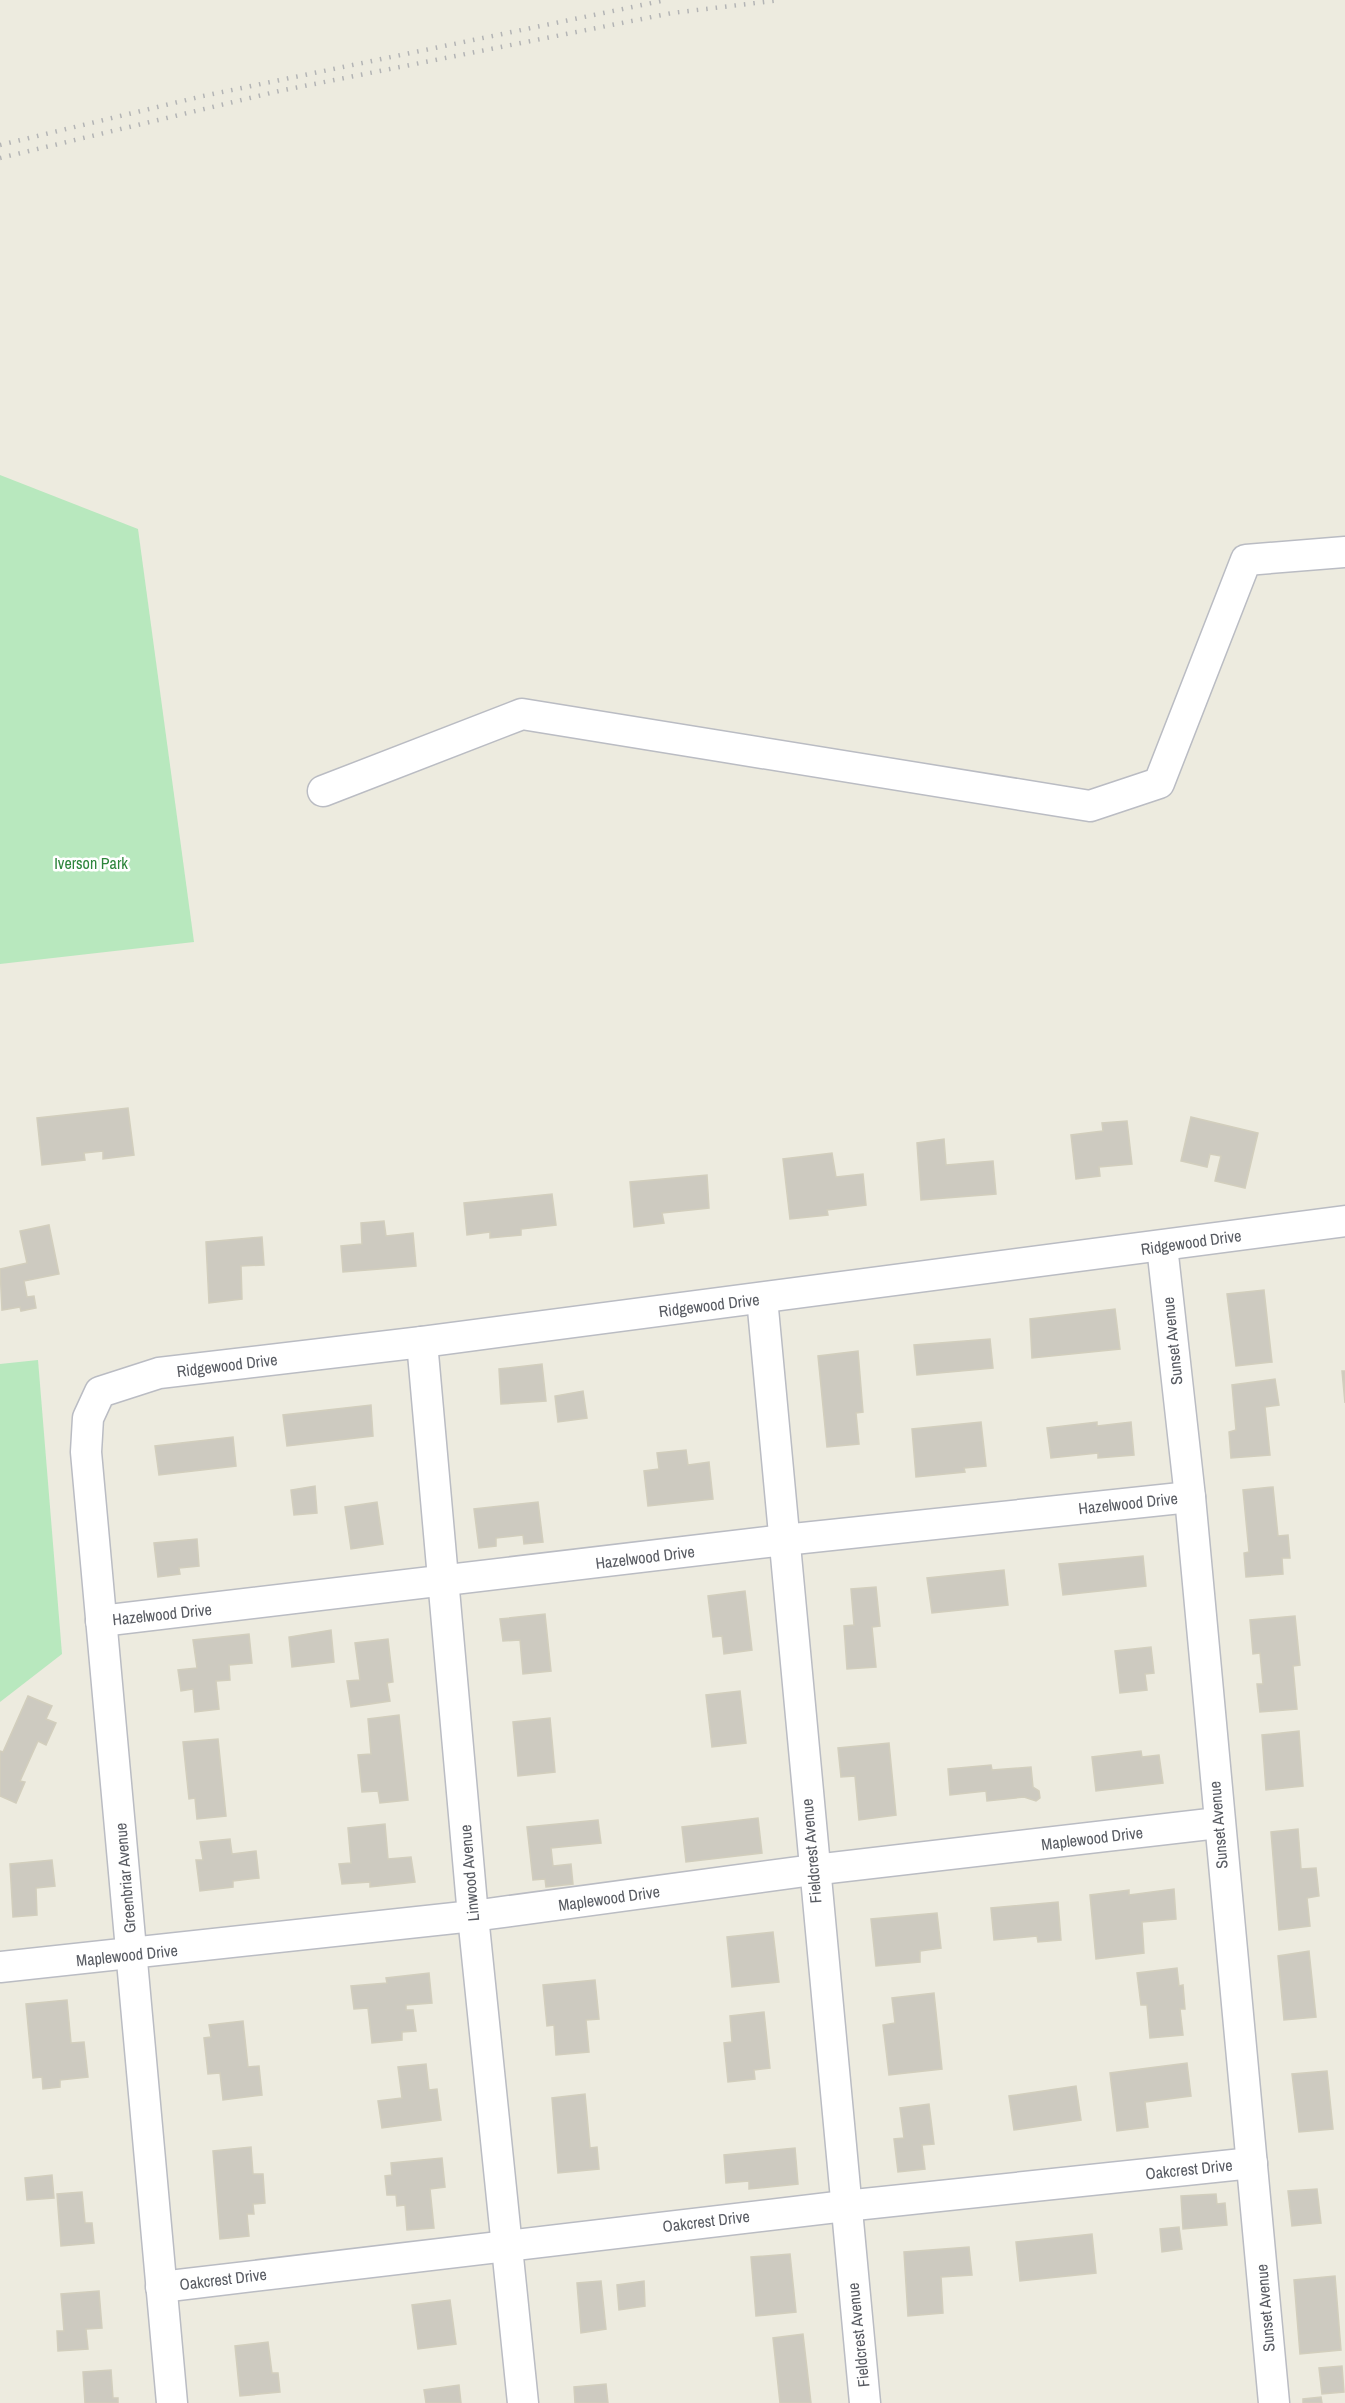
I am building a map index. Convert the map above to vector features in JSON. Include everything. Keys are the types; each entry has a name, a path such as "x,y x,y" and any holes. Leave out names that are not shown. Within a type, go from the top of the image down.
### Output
{"street":[{"path":"323,791 522,714 1090,806 1160,783 1246,560 1345,552"},
{"name":"Ridgewood Drive","path":"100,1392 159,1372 422,1342 1333,1223"},
{"name":"Sunset Avenue","path":"1162,1246 1190,1497 1218,1823 1274,2403"},
{"name":"Fieldcrest Avenue","path":"762,1298 813,1870 865,2403"},
{"name":"Linwood Avenue","path":"422,1342 473,1916 522,2403"},
{"name":"Greenbriar Avenue","path":"100,1392 88,1418 86,1452 172,2403"},
{"name":"Hazelwood Drive","path":"101,1621 784,1540 1190,1497"},
{"name":"Maplewood Drive","path":"0,1967 473,1916 813,1870 1218,1823"},
{"name":"Oakcrest Drive","path":"160,2287 505,2244 1252,2163"}],"green space":[{"name":"Iverson Park","path":"0,475 138,529 194,942 0,964"},
{"path":"38,1360 62,1654 0,1702 0,1364"}],"building":[{"path":"128,1108 134,1155 103,1159 103,1151 84,1153 85,1160 42,1165 37,1118"},
{"path":"1191,1117 1258,1133 1245,1188 1215,1181 1221,1156 1210,1154 1207,1167 1181,1161"},
{"path":"1127,1121 1132,1164 1099,1167 1100,1176 1076,1179 1071,1135 1103,1131 1102,1123"},
{"path":"944,1139 946,1165 993,1161 996,1194 921,1200 917,1143"},
{"path":"832,1153 836,1177 863,1174 866,1205 827,1210 828,1215 790,1219 783,1159"},
{"path":"707,1175 709,1208 662,1213 664,1223 634,1227 630,1182"},
{"path":"552,1194 556,1225 521,1229 521,1235 490,1238 490,1232 467,1235 464,1203"},
{"path":"384,1221 386,1236 413,1233 416,1266 343,1272 341,1246 362,1244 361,1223"},
{"path":"49,1225 59,1274 24,1281 27,1297 34,1296 36,1308 21,1311 20,1307 2,1310 0,1269 27,1263 20,1231"},
{"path":"262,1237 264,1265 241,1266 242,1299 209,1303 206,1242"},
{"path":"1264,1290 1272,1362 1236,1366 1227,1294"},
{"path":"1115,1309 1120,1349 1032,1358 1030,1319"},
{"path":"990,1339 993,1368 917,1375 914,1345"},
{"path":"858,1351 863,1412 856,1413 859,1444 827,1447 818,1356"},
{"path":"542,1364 546,1401 501,1404 499,1369"},
{"path":"1342,1371 1345,1371 1345,1403"},
{"path":"1275,1379 1279,1405 1265,1407 1270,1455 1231,1458 1229,1432 1236,1430 1232,1385"},
{"path":"583,1391 587,1418 558,1422 555,1396"},
{"path":"371,1405 373,1436 287,1446 283,1415"},
{"path":"981,1422 986,1466 964,1468 965,1472 916,1477 912,1429"},
{"path":"1097,1422 1097,1426 1131,1422 1134,1455 1098,1458 1098,1453 1051,1458 1047,1428"},
{"path":"233,1437 236,1466 159,1475 155,1446"},
{"path":"686,1450 688,1465 709,1462 713,1499 648,1506 644,1471 659,1469 657,1453"},
{"path":"315,1486 317,1513 294,1515 291,1490"},
{"path":"1273,1487 1278,1536 1288,1535 1290,1558 1282,1558 1283,1574 1246,1577 1244,1553 1249,1552 1243,1490"},
{"path":"377,1502 383,1544 351,1549 345,1507"},
{"path":"538,1502 543,1542 524,1544 523,1535 496,1538 496,1546 479,1548 474,1509"},
{"path":"197,1539 199,1566 179,1568 180,1574 158,1577 154,1543"},
{"path":"1143,1556 1146,1586 1063,1595 1059,1564"},
{"path":"1004,1570 1008,1605 932,1613 927,1578"},
{"path":"876,1587 880,1626 872,1627 876,1667 847,1669 844,1626 854,1625 851,1589"},
{"path":"745,1591 752,1650 724,1654 722,1636 713,1637 708,1596"},
{"path":"545,1614 551,1671 523,1674 520,1640 503,1641 500,1619"},
{"path":"1295,1616 1300,1665 1293,1666 1297,1709 1260,1712 1257,1684 1263,1684 1260,1653 1253,1654 1250,1620"},
{"path":"331,1630 334,1662 292,1667 289,1637"},
{"path":"249,1634 252,1663 229,1665 230,1680 216,1681 219,1709 195,1712 193,1689 181,1691 178,1670 197,1668 193,1640"},
{"path":"388,1639 393,1682 387,1683 390,1701 351,1707 347,1681 360,1680 355,1643"},
{"path":"1151,1647 1154,1673 1145,1674 1147,1690 1120,1693 1115,1651"},
{"path":"740,1691 746,1743 712,1747 706,1695"},
{"path":"28,1696 52,1706 46,1719 56,1723 46,1745 38,1741 20,1781 25,1782 16,1803 0,1796 0,1751 3,1752"},
{"path":"399,1715 408,1800 380,1803 378,1791 362,1792 358,1755 371,1754 368,1719"},
{"path":"550,1718 555,1772 518,1776 513,1722"},
{"path":"1299,1731 1303,1786 1266,1790 1262,1735"},
{"path":"218,1739 226,1816 197,1819 195,1798 189,1799 183,1742"},
{"path":"889,1743 896,1815 859,1820 855,1776 841,1777 838,1748"},
{"path":"1141,1751 1142,1757 1159,1755 1163,1783 1096,1791 1092,1757"},
{"path":"991,1765 992,1770 1031,1767 1033,1787 1039,1791 1040,1798 1036,1801 1024,1797 987,1801 986,1791 950,1795 948,1769"},
{"path":"758,1818 762,1853 686,1862 682,1827"},
{"path":"598,1820 601,1843 551,1848 553,1866 571,1864 573,1884 546,1887 545,1879 533,1880 527,1827"},
{"path":"385,1824 388,1859 411,1857 415,1882 370,1887 370,1882 342,1884 339,1864 351,1863 348,1828"},
{"path":"1298,1829 1301,1869 1316,1868 1319,1896 1307,1898 1310,1926 1279,1930 1271,1832"},
{"path":"230,1839 232,1854 256,1851 259,1878 233,1881 233,1887 200,1891 196,1860 203,1860 200,1842"},
{"path":"52,1860 55,1886 36,1888 37,1915 13,1917 10,1864"},
{"path":"1174,1889 1176,1919 1142,1922 1144,1953 1096,1959 1090,1895 1129,1890 1129,1895"},
{"path":"1058,1902 1061,1940 1038,1942 1037,1936 994,1940 991,1908"},
{"path":"937,1913 941,1948 920,1951 920,1962 876,1966 871,1919"},
{"path":"773,1932 779,1982 732,1987 727,1937"},
{"path":"1309,1951 1316,2017 1284,2020 1278,1956"},
{"path":"1177,1968 1179,1986 1183,1985 1185,2009 1180,2009 1183,2035 1150,2038 1147,2005 1141,2005 1137,1973"},
{"path":"429,1973 432,2003 406,2005 406,2010 413,2010 416,2031 402,2032 402,2040 372,2043 368,2008 354,2009 351,1986 387,1983 386,1978"},
{"path":"595,1980 599,2019 586,2020 589,2052 556,2055 554,2025 547,2026 543,1985"},
{"path":"934,1993 942,2069 889,2075 883,2025 895,2023 892,1998"},
{"path":"67,2000 71,2043 84,2042 88,2077 60,2080 60,2087 43,2089 42,2077 33,2078 26,2004"},
{"path":"764,2012 770,2068 754,2070 755,2079 728,2082 724,2043 732,2042 730,2016"},
{"path":"243,2021 248,2067 259,2066 262,2095 223,2100 220,2073 208,2074 204,2038 211,2037 209,2025"},
{"path":"1187,2063 1191,2096 1145,2102 1148,2127 1117,2131 1110,2073"},
{"path":"426,2064 429,2090 437,2089 441,2120 382,2128 378,2101 402,2098 398,2067"},
{"path":"1327,2071 1333,2129 1299,2132 1292,2074"},
{"path":"1076,2086 1081,2120 1014,2130 1009,2096"},
{"path":"585,2094 590,2148 597,2147 599,2169 558,2173 552,2098"},
{"path":"929,2104 934,2144 922,2145 925,2169 898,2172 894,2139 904,2138 900,2108"},
{"path":"251,2147 253,2174 263,2174 265,2203 253,2204 254,2214 247,2214 249,2236 220,2239 213,2151"},
{"path":"795,2148 798,2184 749,2189 749,2181 726,2183 724,2155"},
{"path":"442,2158 445,2187 430,2189 434,2228 407,2230 405,2205 397,2206 396,2195 387,2195 385,2176 392,2175 391,2163"},
{"path":"52,2175 54,2198 27,2200 25,2178"},
{"path":"1317,2189 1321,2223 1292,2226 1288,2191"},
{"path":"82,2192 85,2223 92,2223 94,2243 61,2246 57,2194"},
{"path":"1216,2194 1217,2204 1225,2203 1227,2225 1183,2229 1181,2196"},
{"path":"1179,2227 1182,2249 1162,2252 1160,2229"},
{"path":"1092,2234 1096,2273 1020,2281 1016,2242"},
{"path":"969,2247 972,2275 941,2277 943,2313 908,2316 904,2252"},
{"path":"790,2254 796,2312 756,2316 751,2257"},
{"path":"1335,2276 1341,2350 1300,2354 1294,2280"},
{"path":"601,2281 606,2329 581,2333 577,2283"},
{"path":"644,2281 645,2306 619,2310 617,2285"},
{"path":"99,2291 102,2328 86,2329 88,2349 58,2351 57,2331 64,2331 61,2294"},
{"path":"450,2300 456,2344 418,2349 412,2305"},
{"path":"803,2334 811,2403 780,2403 773,2338"},
{"path":"268,2342 272,2373 278,2373 280,2392 240,2396 235,2346"},
{"path":"1342,2366 1344,2392 1322,2394 1319,2368"},
{"path":"111,2370 113,2398 118,2398 118,2403 85,2403 83,2372"},
{"path":"606,2384 608,2403 575,2403 574,2387"},
{"path":"459,2385 461,2403 426,2403 424,2390"},
{"path":"1321,2397 1322,2403 1303,2403 1303,2399"}],"railway":[{"path":"0,145 203,96 666,0"},
{"path":"0,158 279,91 672,13 781,0"}]}
